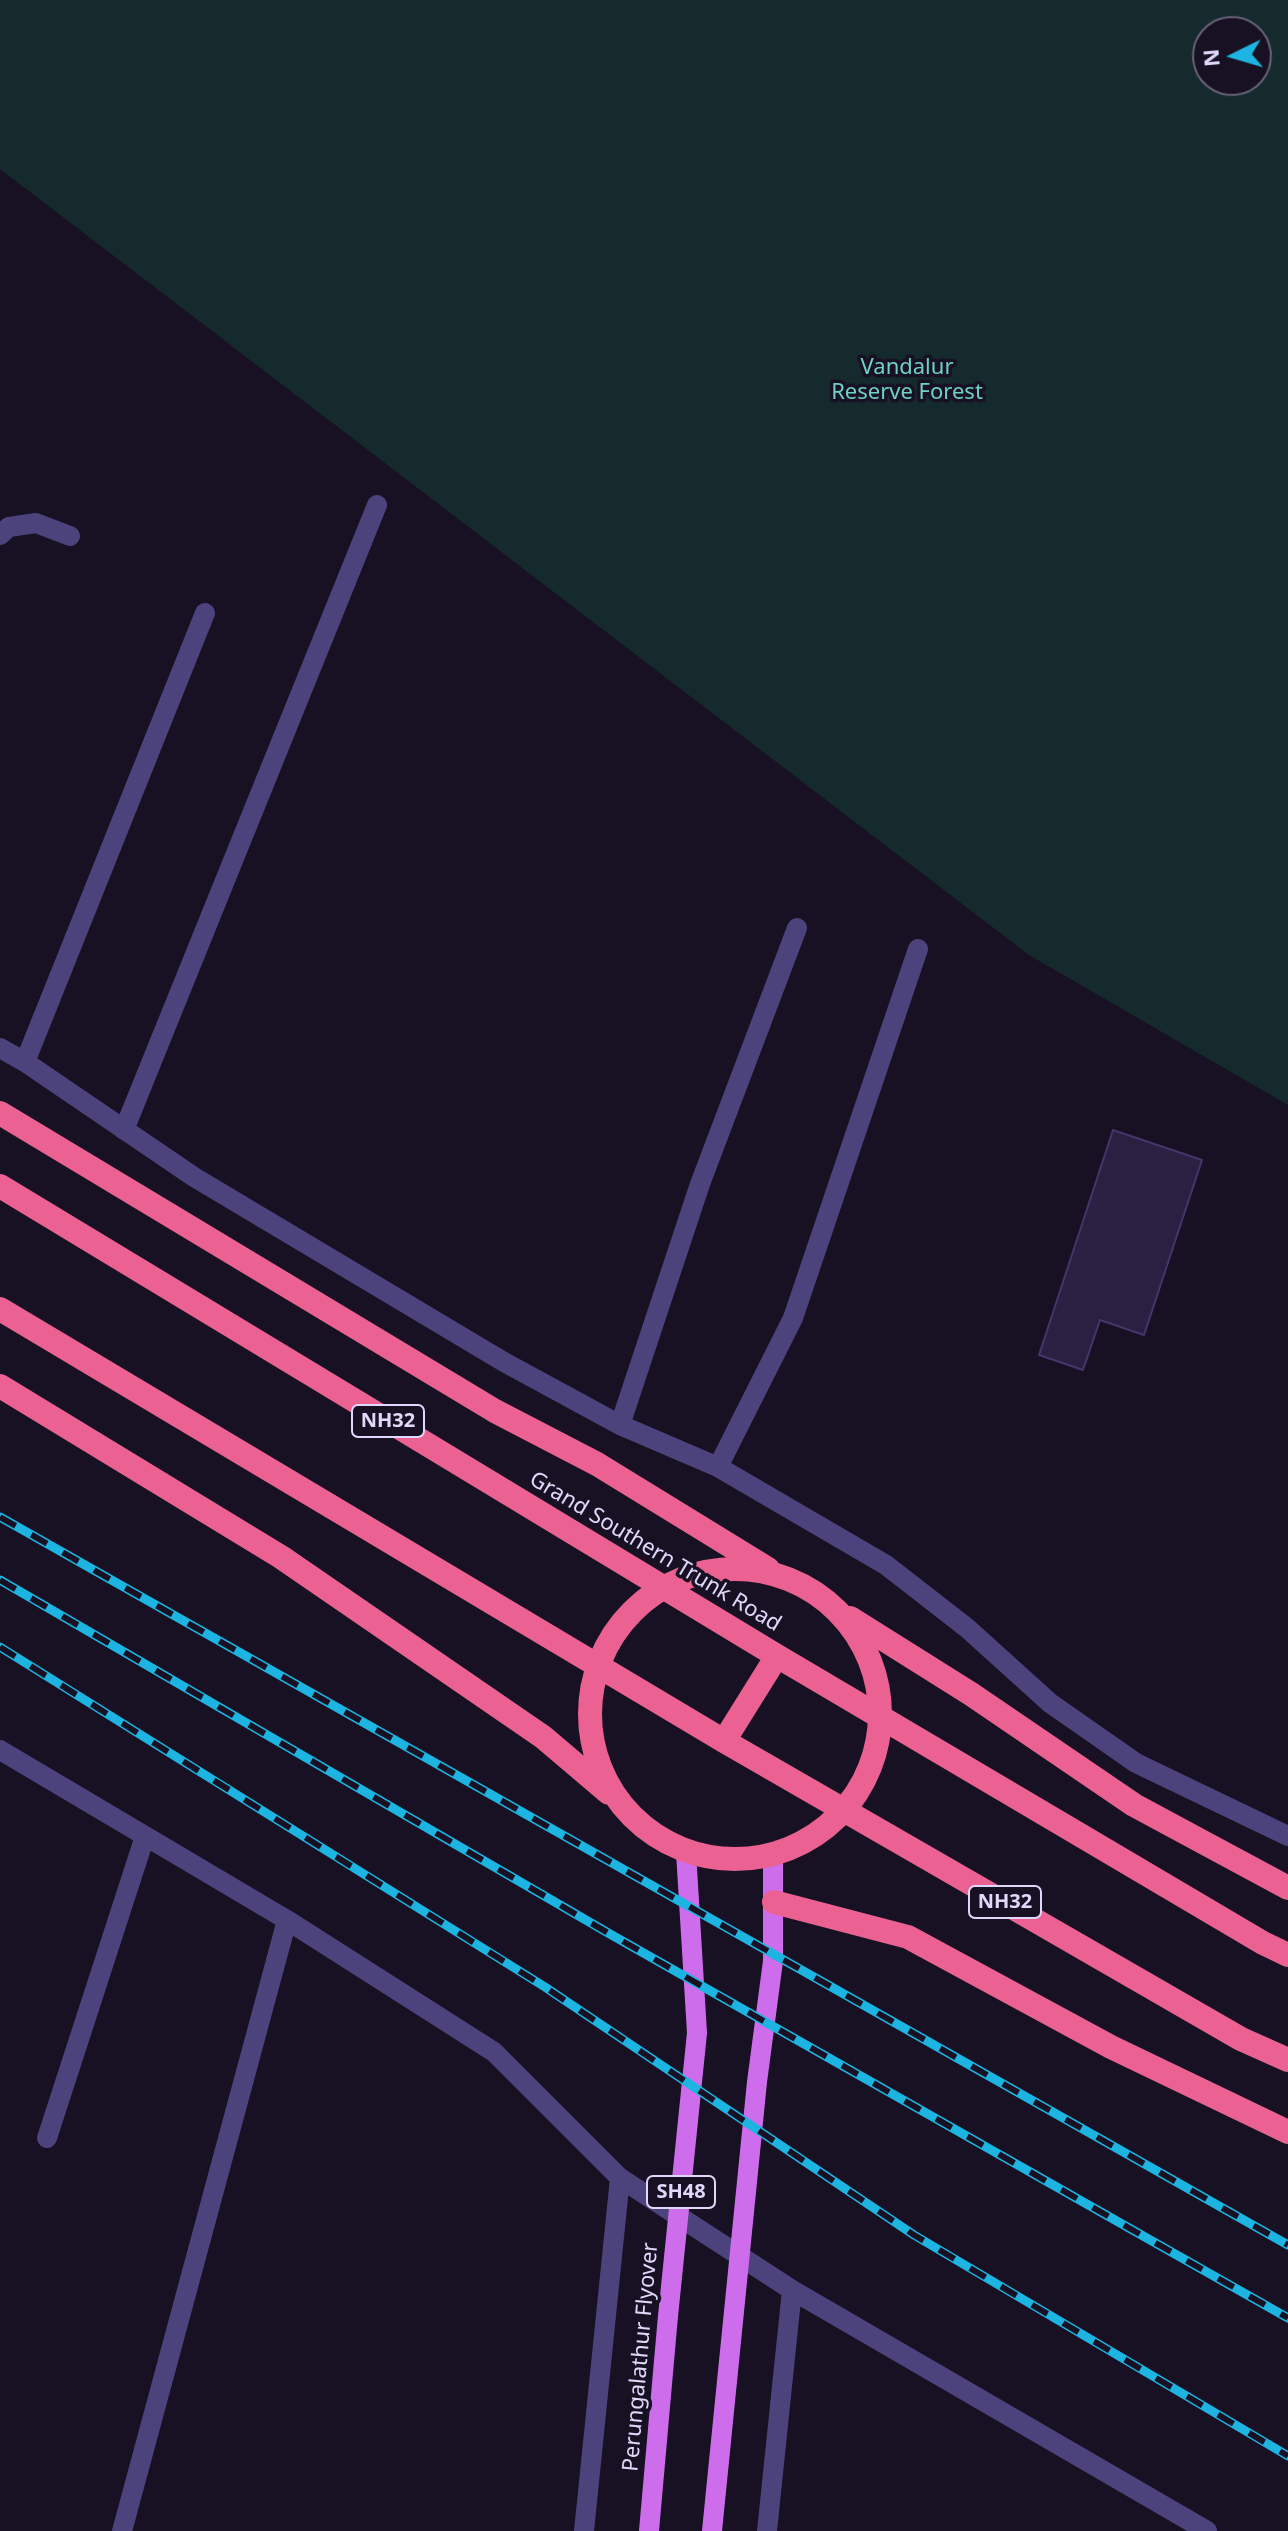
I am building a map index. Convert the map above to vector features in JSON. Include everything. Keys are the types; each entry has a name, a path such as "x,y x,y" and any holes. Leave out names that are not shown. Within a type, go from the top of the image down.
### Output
{"highway":[{"path":"0,1113 495,1411 597,1464 776,1573 811,1588 841,1613 971,1694 1134,1805 1288,1888"},
{"name":"Grand Southern Trunk Road","path":"0,1186 777,1656 1288,1955"},
{"name":"NH32","path":"0,1309 724,1741 1241,2039 1288,2060"},
{"path":"0,1386 281,1557 543,1737 647,1831 686,1852 729,1861 773,1857 818,1836 854,1800 876,1754 881,1704 869,1655 841,1613"},
{"path":"616,1800 596,1759 590,1714 596,1670 616,1630 647,1597 687,1575 731,1567 776,1573"},
{"path":"724,1741 777,1656"},
{"path":"774,1902 908,1937 1111,2047 1288,2132"}],"main road":[{"name":"Perungalathur Flyover","path":"649,2531 697,2033 686,1852"},
{"name":"SH48","path":"712,2531 757,2082 773,1961 773,1857"}],"street":[{"path":"124,1130 377,505"},
{"path":"0,535 9,527 36,523 70,536"},
{"path":"25,1062 205,613"},
{"path":"620,1425 700,1184 797,928"},
{"path":"718,1467 793,1318 918,949"},
{"path":"0,1048 194,1177 504,1362 620,1425 718,1467 886,1565 967,1628 1050,1703 1136,1763 1288,1836"},
{"path":"0,1750 287,1920 494,2052 620,2178 792,2290 1207,2531"},
{"path":"47,2138 145,1836"},
{"path":"122,2531 287,1920"},
{"path":"584,2531 620,2178"},
{"path":"767,2531 792,2290"}],"green space":[{"name":"Vandalur Reserve Forest","path":"0,0 1288,0 1288,1105 1029,955 0,169"}],"building":[{"path":"1113,1130 1202,1160 1144,1335 1100,1320 1083,1370 1039,1355"}],"railway":[{"path":"0,1517 1288,2245"},
{"path":"0,1580 610,1934 1288,2318"},
{"path":"0,1647 545,1987 914,2235 1288,2456"}]}
